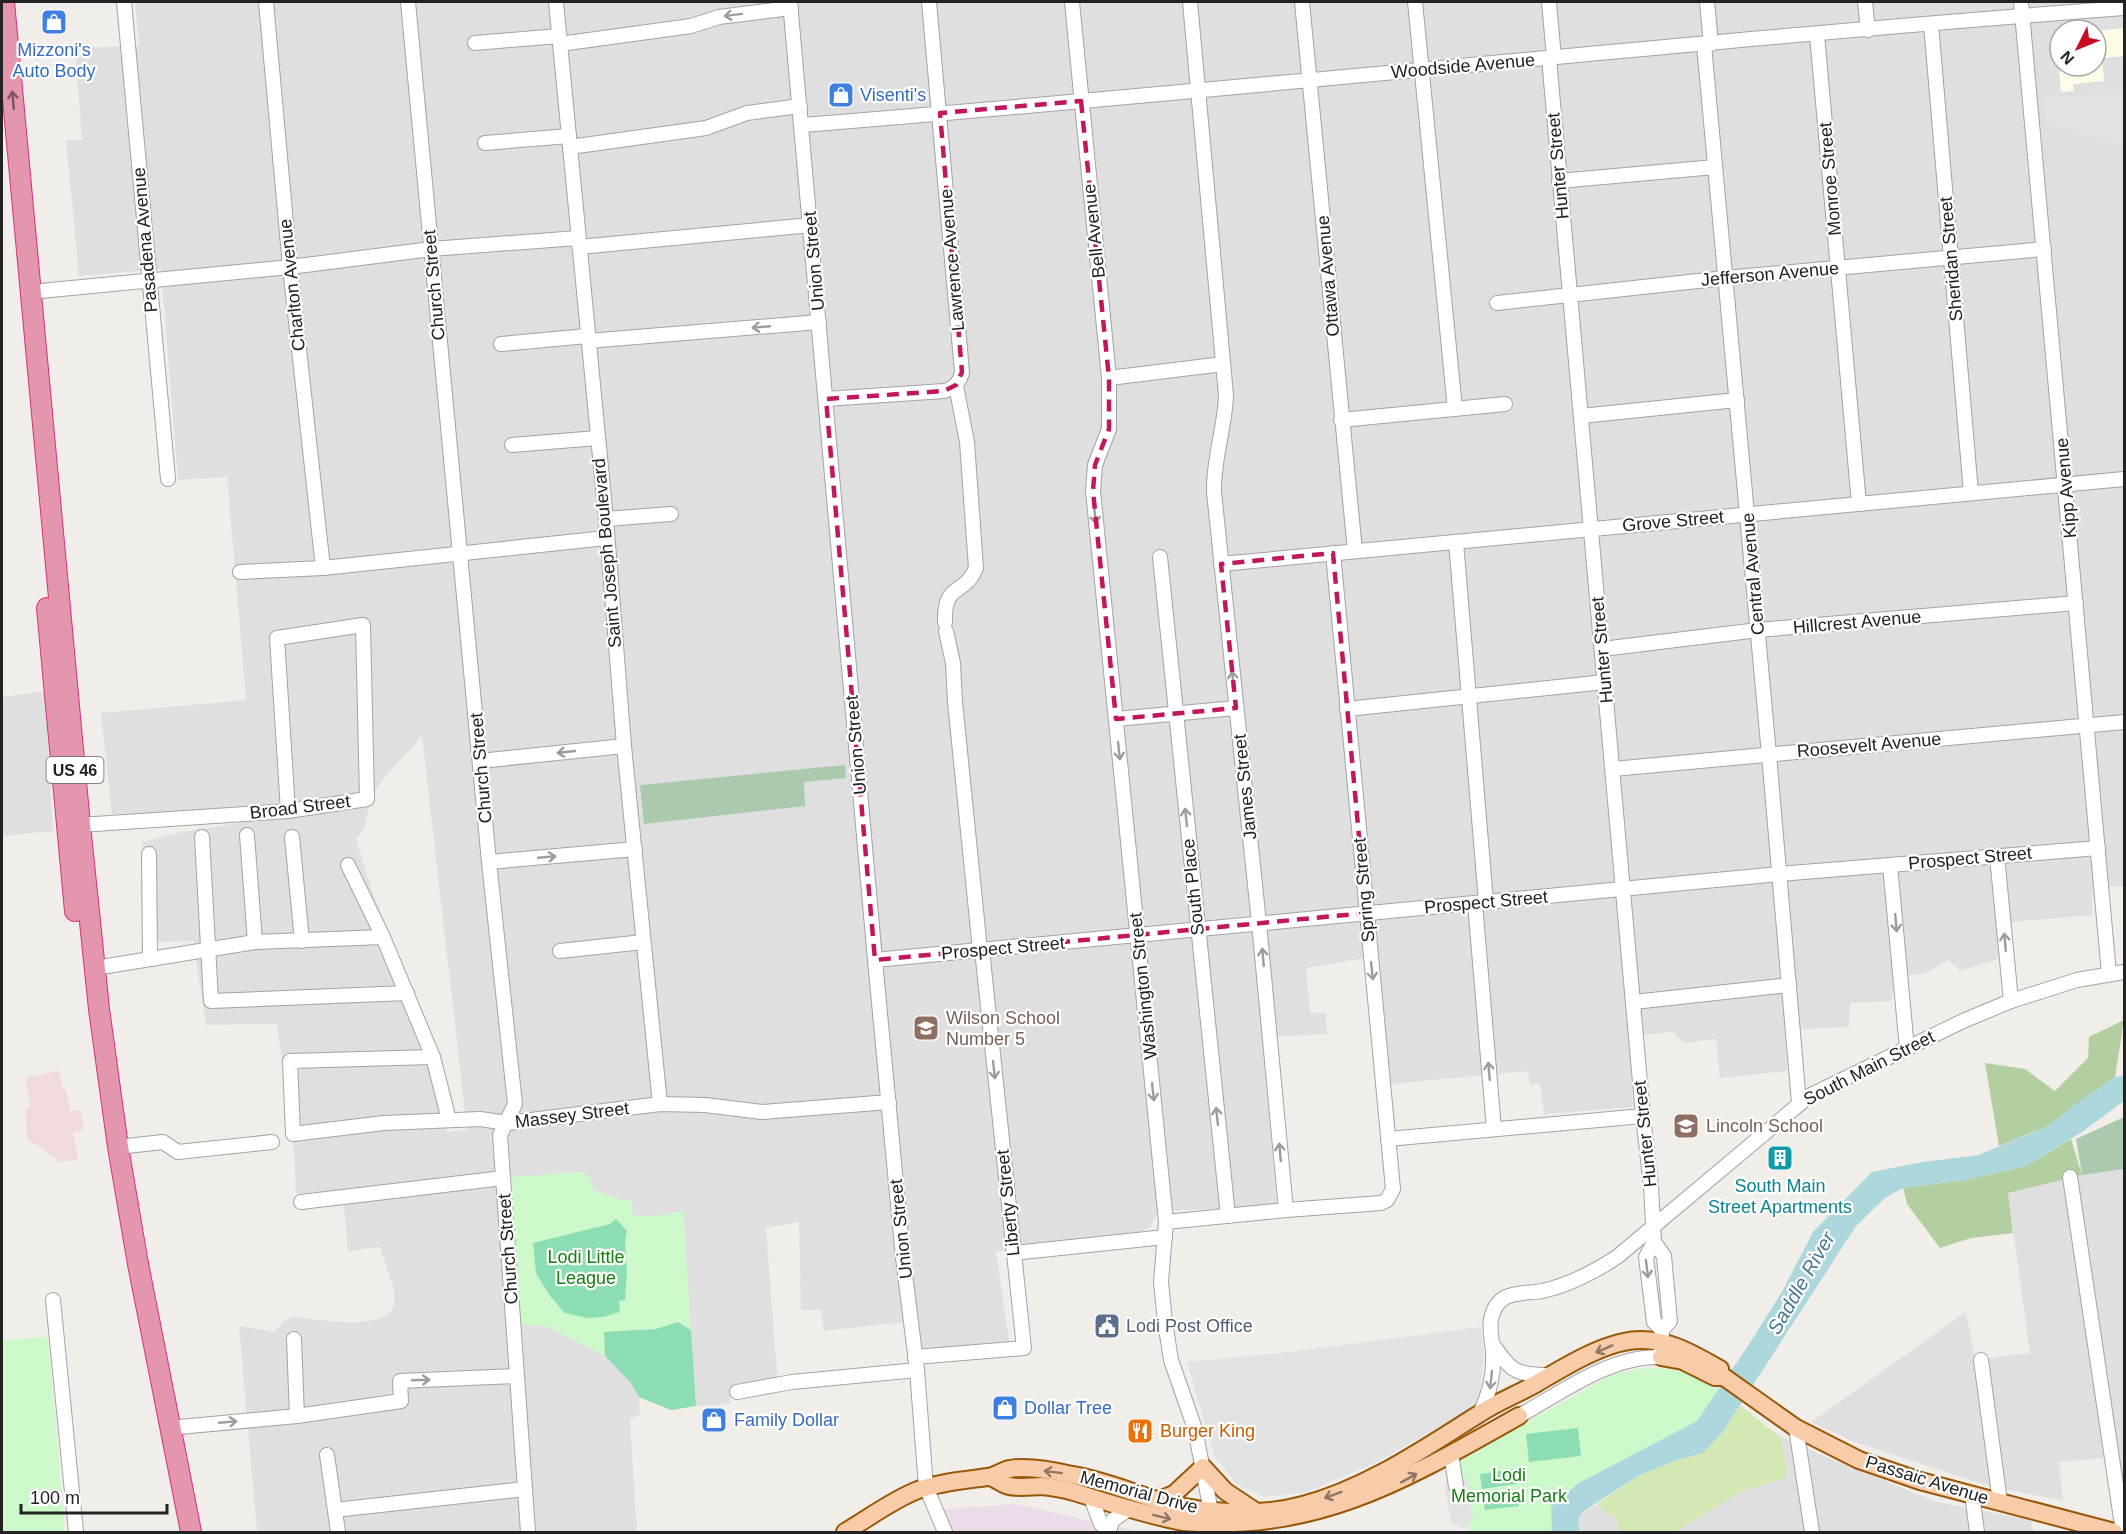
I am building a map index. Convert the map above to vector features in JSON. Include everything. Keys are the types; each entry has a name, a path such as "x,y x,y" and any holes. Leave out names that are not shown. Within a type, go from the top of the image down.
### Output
{"highway":[{"name":"US 46","path":"4,2 95,968 118,1147 169,1428 191,1533"},
{"name":"US 46","path":"2,119 69,853 86,1004 122,1247 180,1533"}],"main road":[{"name":"Memorial Drive","path":"845,1533 909,1494 926,1487 990,1477 1011,1469 1047,1471 1093,1480 1186,1508 1213,1523 1256,1512 1300,1506 1346,1491 1446,1436 1480,1413 1550,1375 1616,1344 1638,1340 1661,1343"},
{"name":"Passaic Avenue","path":"1661,1343 1683,1361 1715,1377 1722,1373 1796,1428 1830,1446 1889,1471 2115,1532"},
{"name":"Memorial Drive","path":"990,1477 1008,1486 1045,1486 1071,1491 1129,1509 1183,1522 1251,1528 1276,1526 1352,1507 1380,1494 1520,1416"},
{"path":"1160,1500 1179,1491 1203,1467 1225,1491 1256,1512"}],"street":[{"name":"Pasadena Avenue","path":"124,2 168,479"},
{"name":"Charlton Avenue","path":"266,2 290,267 323,568"},
{"name":"Church Street","path":"408,2 489,862 515,1104 500,1135 528,1533"},
{"name":"Saint Joseph Boulevard","path":"556,2 606,519 624,746 660,1104"},
{"name":"Lawrence Avenue","path":"929,2 962,372 956,386"},
{"name":"Bell Avenue","path":"1072,2 1109,378 1108,429 1098,458"},
{"name":"James Street","path":"1190,2 1224,364 1225,413 1213,475 1286,1210"},
{"name":"Ottawa Avenue","path":"1302,2 1355,551"},
{"path":"1415,2 1455,409"},
{"name":"Hunter Street","path":"1549,2 1559,181 1651,1186 1654,1242 1664,1256 1670,1321 1661,1343"},
{"name":"Central Avenue","path":"1707,2 1707,44 1715,166 1799,1103"},
{"path":"1865,2 1868,30"},
{"name":"Kipp Avenue","path":"2021,2 2109,974"},
{"path":"475,43 559,40 691,26 719,17 790,5"},
{"name":"Union Street","path":"790,5 875,960 903,1258 916,1363 926,1487 945,1533"},
{"name":"Woodside Avenue","path":"802,125 1198,92 1551,58 2124,8"},
{"name":"Sheridan Street","path":"1931,24 1971,493"},
{"name":"Monroe Street","path":"1817,34 1859,504"},
{"path":"485,143 569,141 706,128 747,113 800,106"},
{"path":"1559,181 1715,166"},
{"path":"30,292 290,267 431,249 579,242 811,225"},
{"name":"Jefferson Avenue","path":"1497,303 1725,278 2044,249"},
{"path":"501,344 819,322"},
{"path":"1109,378 1224,364"},
{"path":"826,399 944,391 956,386"},
{"name":"Liberty Street","path":"916,1363 1024,1348 953,663 946,626 945,606 950,595 971,580 976,568 967,442 956,386"},
{"path":"1581,416 1737,400"},
{"path":"1341,420 1505,404"},
{"path":"512,445 597,438"},
{"name":"Washington Street","path":"1098,458 1093,478 1093,491 1166,1229 1161,1282 1165,1323 1171,1360 1195,1429 1213,1523"},
{"name":"Grove Street","path":"1221,564 2124,479"},
{"path":"606,519 671,513"},
{"path":"240,572 323,568 606,538"},
{"path":"1456,542 1469,696 1494,1129"},
{"name":"Spring Street","path":"1286,1210 1381,1203 1393,1189 1333,553"},
{"name":"South Place","path":"1160,557 1228,1216"},
{"name":"Hillcrest Avenue","path":"1602,649 1758,630 2076,603"},
{"name":"Broad Street","path":"80,825 288,811 367,799 363,625 277,638 288,811"},
{"path":"1347,709 1605,682"},
{"path":"1116,719 1236,708"},
{"name":"Roosevelt Avenue","path":"1613,769 2124,722"},
{"path":"480,761 624,746"},
{"path":"247,835 255,942"},
{"path":"202,837 211,1001 407,993"},
{"path":"292,837 302,941"},
{"name":"Prospect Street","path":"875,960 1779,874 2098,848"},
{"path":"489,862 635,849"},
{"path":"149,854 150,959"},
{"path":"1997,856 2011,1001"},
{"path":"348,865 383,937 433,1057 449,1120"},
{"path":"1890,865 1907,1048"},
{"path":"95,968 255,942 383,937"},
{"path":"560,951 643,942"},
{"name":"South Main Street","path":"1480,1413 1490,1391 1491,1316 1503,1298 1541,1291 1578,1280 1617,1257 1809,1096 1963,1021 2011,1001 2046,988 2124,972"},
{"path":"1634,1002 1789,985"},
{"name":"Massey Street","path":"433,1057 290,1061 293,1134 384,1123 480,1119 507,1123 660,1104 705,1105 762,1112 889,1102"},
{"path":"1388,1139 1643,1116"},
{"path":"118,1147 163,1142 178,1152 272,1143"},
{"path":"2070,1177 2115,1532"},
{"path":"301,1202 503,1178"},
{"path":"1013,1254 1166,1229 1228,1216 1286,1210"},
{"path":"53,1300 76,1533"},
{"path":"294,1339 297,1416"},
{"path":"1520,1416 1614,1364 1638,1357 1661,1343"},
{"path":"1492,1344 1506,1364 1520,1374 1550,1375"},
{"path":"1981,1360 2000,1502"},
{"path":"737,1392 916,1363"},
{"path":"169,1428 297,1416 401,1401 400,1381 517,1376"},
{"path":"1796,1428 1812,1533"},
{"path":"1451,1454 1456,1486"},
{"path":"327,1455 338,1533"},
{"path":"335,1510 525,1489"},
{"path":"1971,1494 1977,1533"},
{"path":"1091,1498 1101,1524 1108,1532 1113,1520 1129,1509"}],"highlighted area":[{"path":"1081,101 1109,378 1109,429 1095,465 1093,491 1116,719 1236,708 1221,564 1333,553 1366,913 875,960 826,399 944,391 956,385 962,372 940,113"}],"shaded area":[{"path":"135,2 2124,2 2124,886 2113,887 2093,883 2092,915 2001,923 2004,957 1960,971 1948,960 1924,974 1894,977 1892,1001 1850,1003 1849,1027 1785,1030 1787,1071 1720,1078 1716,1039 1684,1043 1673,1032 1629,1036 1633,1107 1544,1114 1540,1084 1530,1085 1528,1071 1390,1084 1377,956 1306,968 1310,1013 1326,1013 1327,1034 1262,1037 1277,1207 1159,1211 1150,1227 1134,1236 1099,1243 996,1251 1010,1347 914,1358 913,1321 824,1331 821,1310 801,1310 799,1222 766,1228 778,1387 729,1388 730,1404 696,1406 683,1212 656,1216 633,1216 621,1200 596,1191 519,1324 548,1327 605,1356 630,1382 639,1397 640,1414 630,1420 637,1532 257,1532 239,1326 275,1332 282,1322 295,1316 353,1323 376,1320 389,1314 394,1306 394,1289 380,1247 348,1251 342,1190 296,1194 294,1148 277,1024 206,1025 193,941 154,942 143,876 142,842 178,833 256,820 254,810 112,814 101,713 246,700 227,477 178,480 161,269 79,276 66,140 82,140 75,48 139,46","holes":["422,736 467,1130 447,1132 436,1052 372,891 356,839 364,829 371,798 384,778"]},
{"path":"2124,28 2124,56 2108,57 2108,30"},
{"path":"2060,78 2104,78 2104,81 2073,84 2074,91 2061,92"},
{"path":"2124,91 2124,144 2046,123 2043,99"},
{"path":"45,691 53,831 2,836 2,697"},
{"path":"59,1071 62,1090 66,1090 70,1111 81,1110 84,1130 73,1132 78,1160 60,1162 27,1138 25,1109 30,1108 26,1077"},
{"path":"2124,1169 2124,1479 2105,1458 2059,1462 2063,1501 1986,1485 1852,1441 1811,1422 1966,1312 1975,1360 2030,1353 2008,1193 2082,1175"},
{"path":"1481,1327 1484,1353 1479,1399 1462,1414 1373,1464 1307,1492 1265,1497 1237,1485 1214,1455 1187,1362 1281,1353"},
{"path":"1743,1412 1788,1440 1937,1502 2031,1520 2033,1532 1580,1532 1578,1521 1582,1512 1706,1455"},
{"path":"1467,1477 1473,1520 1464,1529 1451,1523 1444,1481 1456,1486"},
{"path":"1015,1504 1141,1532 948,1532 933,1510"}],"green space":[{"path":"845,765 846,778 804,782 805,806 644,824 640,785"},
{"path":"2124,1020 2115,1077 2050,1125 1999,1146 1985,1063 2025,1069 2055,1091 2088,1058 2089,1037"},
{"path":"2124,1117 2124,1169 2082,1175 2076,1139"},
{"path":"2071,1139 2082,1175 2008,1193 2013,1233 1971,1238 1940,1248 1907,1204 1903,1188 1965,1180 2026,1166"},
{"name":"Lodi Little League","path":"584,1172 596,1191 621,1200 632,1200 633,1216 656,1216 683,1211 696,1406 671,1410 639,1397 630,1382 609,1358 548,1327 519,1324 508,1177"},
{"path":"616,1219 627,1231 625,1300 619,1301 620,1312 588,1318 565,1313 550,1296 536,1273 533,1243 610,1224"},
{"path":"678,1322 691,1330 696,1406 671,1410 639,1397 630,1382 605,1356 604,1332 656,1329"},
{"path":"48,1337 65,1532 2,1532 2,1340"},
{"name":"Lodi Memorial Park","path":"1644,1368 1683,1372 1700,1378 1718,1390 1697,1421 1579,1483 1551,1506 1552,1532 1469,1532 1457,1462 1611,1375"},
{"path":"1740,1405 1781,1438 1787,1477 1741,1492 1675,1532 1620,1532 1617,1520 1597,1504 1638,1476 1674,1461 1703,1453 1722,1433"},
{"path":"1578,1428 1581,1456 1529,1462 1526,1434"},
{"path":"1514,1469 1516,1484 1482,1489 1480,1474"},
{"path":"1517,1490 1519,1506 1485,1510 1483,1495"}],"water":[{"name":"Saddle River","path":"2124,1076 2124,1101 2082,1132 2026,1166 1965,1180 1903,1188 1886,1197 1856,1226 1722,1433 1703,1453 1674,1461 1638,1476 1582,1512 1578,1521 1580,1532 1552,1532 1551,1506 1579,1483 1697,1421 1783,1290 1813,1232 1872,1172 1923,1162 1979,1155 2050,1125 2115,1077"}],"place":[{"name":"Mizzoni's Auto Body","path":"54,22"},
{"name":"Visenti's","path":"841,95"},
{"name":"Wilson School Number 5","path":"926,1028"},
{"name":"Lincoln School","path":"1686,1126"},
{"name":"South Main Street Apartments","path":"1780,1158"},
{"name":"Lodi Post Office","path":"1107,1326"},
{"name":"Dollar Tree","path":"1005,1408"},
{"name":"Family Dollar","path":"714,1420"},
{"name":"Burger King","path":"1140,1431"}]}
